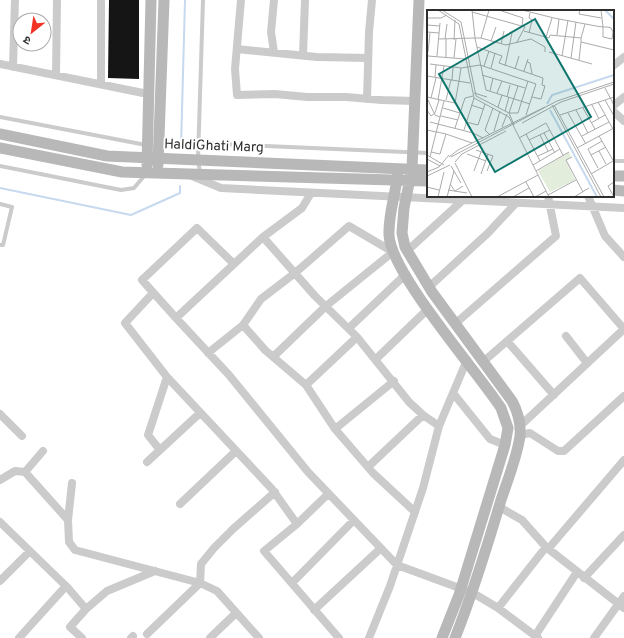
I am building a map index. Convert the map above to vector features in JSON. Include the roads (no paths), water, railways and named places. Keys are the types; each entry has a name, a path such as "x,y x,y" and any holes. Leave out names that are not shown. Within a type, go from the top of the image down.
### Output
{"street":[{"path":"13,67 15,0"},
{"path":"56,75 57,0"},
{"path":"101,0 101,84"},
{"path":"151,0 146,158 153,172"},
{"path":"153,172 159,158 164,0"},
{"path":"241,0 235,68 237,95 275,94 307,97 415,101"},
{"path":"274,0 271,32 274,52"},
{"path":"302,55 305,0"},
{"path":"368,99 368,58 372,0"},
{"path":"419,0 412,169 406,198 402,233 407,251 429,287 512,401 519,416 520,430 499,507 472,593 455,638"},
{"path":"237,49 251,52 368,58"},
{"path":"614,65 624,57"},
{"path":"0,64 148,94"},
{"path":"614,105 624,97"},
{"path":"614,112 624,121"},
{"name":"HaldiGhati Marg","path":"0,134 106,156 427,170"},
{"name":"HaldiGhati Marg","path":"0,148 122,172 200,173 427,181"},
{"path":"398,169 398,180 394,197 389,236 393,252 428,309 486,385 504,414 508,428 506,445 462,587 442,638"},
{"path":"186,173 221,188 309,196 394,197 516,203 549,200 591,206 624,208"},
{"path":"614,190 624,191"},
{"path":"176,318 263,237 302,208 309,196"},
{"path":"588,197 605,236 624,257"},
{"path":"407,251 463,200"},
{"path":"456,323 556,236 549,200"},
{"path":"429,287 488,233 516,203"},
{"path":"208,353 244,325 261,299 295,273 349,226 393,252"},
{"path":"234,264 197,228 142,280 208,353 328,494 397,565 462,587 498,608 537,637 577,572"},
{"path":"263,237 326,306 357,337 394,381 409,402 423,415 439,426"},
{"path":"273,357 326,306 393,252"},
{"path":"349,328 406,274"},
{"path":"484,361 580,278 624,329 554,395 520,430"},
{"path":"153,293 125,323 167,377 275,492 298,524"},
{"path":"376,359 428,309"},
{"path":"244,325 273,357 306,385 335,429 368,467 415,512"},
{"path":"566,336 587,363"},
{"path":"306,385 357,337"},
{"path":"507,341 554,395"},
{"path":"369,638 397,565 423,488 439,426 467,360"},
{"path":"160,450 148,435 167,377"},
{"path":"335,429 394,381"},
{"path":"453,392 490,439 506,445"},
{"path":"520,430 533,435 558,451 564,451 624,396"},
{"path":"147,462 200,413"},
{"path":"368,467 423,415"},
{"path":"0,416 22,436"},
{"path":"25,472 43,451"},
{"path":"180,504 236,451"},
{"path":"498,608 624,460"},
{"path":"0,480 15,471 25,472 68,520"},
{"path":"72,483 68,520 69,542 75,550 200,583 217,591 259,638"},
{"path":"147,634 200,583 201,564 214,548 275,492"},
{"path":"328,494 298,524 264,551 338,638"},
{"path":"499,507 522,520 548,548 584,578 621,605"},
{"path":"292,584 353,521"},
{"path":"0,522 66,586 86,609"},
{"path":"584,578 624,536"},
{"path":"314,610 380,549"},
{"path":"0,581 30,551"},
{"path":"82,638 70,627 86,609 107,591 155,571"},
{"path":"19,638 66,586"},
{"path":"594,638 621,605 624,596"},
{"path":"210,638 236,613"}],"lane":[{"path":"200,173 198,143 202,0"},
{"path":"0,117 146,146"},
{"path":"198,143 427,153"},
{"path":"0,166 121,190 134,188 153,172"},
{"path":"0,204 12,207 1,246"}],"waterway":[{"path":"181,147 185,0"},
{"path":"0,188 131,215 180,193 180,186"}]}
